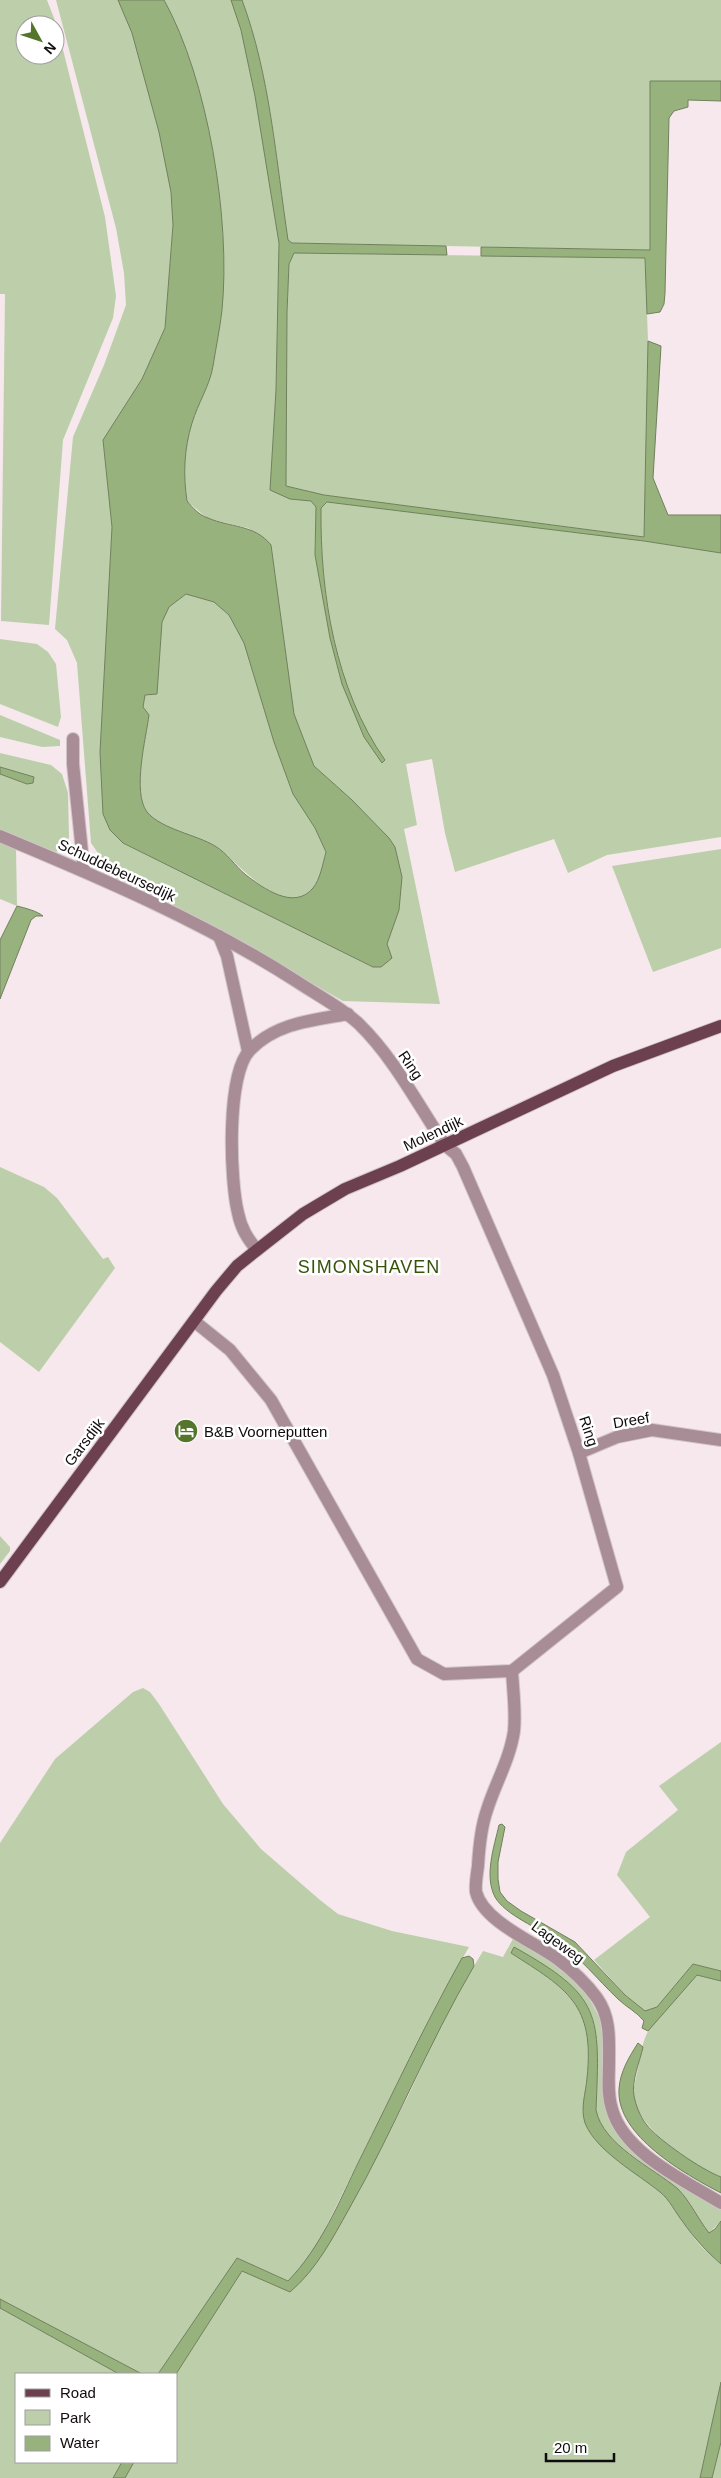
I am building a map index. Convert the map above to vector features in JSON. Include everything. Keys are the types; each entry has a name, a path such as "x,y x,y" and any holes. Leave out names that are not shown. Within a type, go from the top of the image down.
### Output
{"main road":[{"name":"Molendijk","path":"194,1322 238,1266 256,1250 303,1214 345,1189 613,1066 721,1026"},
{"name":"Garsdijk","path":"0,1582 194,1322"}],"street":[{"path":"74,740 73,764 84,871"},
{"name":"Schuddebeursedijk","path":"0,836 84,871 219,936 274,967 348,1014"},
{"path":"219,936 227,956 248,1051"},
{"path":"256,1250 244,1234 237,1212 231,1118 239,1069 248,1051 269,1034 298,1022 348,1014"},
{"name":"Ring","path":"348,1014 360,1025 387,1058 445,1144 456,1154 463,1168 554,1375 579,1453 617,1587 512,1671"},
{"path":"194,1322 230,1350 271,1400 417,1659 444,1674 512,1671"},
{"name":"Dreef","path":"579,1453 617,1437 652,1430 721,1440"},
{"name":"Lageweg","path":"512,1671 514,1731 508,1755 486,1812 479,1851 476,1890 481,1904 494,1917 557,1959 578,1976 597,1998 605,2014 609,2029 609,2087 612,2108 620,2126 632,2144 663,2167 721,2203"}],"green space":[{"path":"0,0 47,0 53,15 15,15 15,65 65,65 65,58 105,217 116,296 113,318 63,440 49,625 1,621 5,294 0,294"},
{"path":"56,0 118,0 120,3 132,33 159,132 171,192 173,225 165,328 142,379 103,440 112,527 100,752 103,814 110,830 123,843 373,967 387,944 399,910 395,847 389,838 352,800 314,766 294,714 271,545 248,528 208,519 187,501 185,472 187,442 194,416 211,373 222,310 224,274 223,235 213,151 204,109 193,69 164,0 231,0 241,30 255,96 279,243 276,390 270,490 290,498 311,501 316,507 315,555 330,638 342,684 364,737 385,760 368,735 356,711 337,655 326,594 321,535 321,508 328,502 644,541 721,553 721,837 607,855 568,873 554,839 455,872 445,833 432,759 406,764 417,825 404,829 440,1004 343,1001 222,932 116,879 91,843 77,663 67,640 55,629 73,437 104,365 126,305 124,273 116,228 65,34 65,15 60,15"},
{"path":"242,0 721,0 721,81 650,81 650,250 292,243 287,240 266,87"},
{"path":"294,253 645,258 648,341 645,537 324,495 286,486 287,312 289,264"},
{"path":"186,594 214,602 229,615 244,643 274,742 293,794 315,828 326,853 315,885 301,897 289,898 275,894 248,875 215,846 153,818 147,812 143,803 140,779 149,715 143,707 145,695 157,694 162,622 169,607"},
{"path":"0,639 37,644 48,652 56,664 61,717 58,727 0,704"},
{"path":"0,715 60,740 60,746 42,747 0,737"},
{"path":"0,753 51,765 62,774 68,793 69,837 67,845 56,852 0,830 0,774 27,784 33,777 0,767"},
{"path":"0,842 16,849 17,906 0,899"},
{"path":"721,849 721,948 653,972 612,866"},
{"path":"0,1167 44,1187 57,1198 103,1259 108,1257 115,1268 39,1372 0,1342"},
{"path":"0,1536 10,1547 10,1551 0,1564"},
{"path":"143,1688 150,1692 223,1804 261,1849 338,1914 392,1931 469,1947 437,2003 316,2247 289,2281 237,2258 159,2373 140,2373 0,2299 0,1843 55,1759 133,1692"},
{"path":"721,1742 721,1971 693,1964 657,2007 645,2011 625,1995 594,1960 650,1917 617,1875 626,1852 678,1810 659,1786"},
{"path":"514,1937 552,1962 585,1993 600,2020 619,2135 721,2208 721,2221 709,2233 687,2199 678,2189 630,2154 608,2134 596,2110 597,2051 595,2029 590,2011 580,1995 564,1980 543,1964 514,1947 511,1953 548,1977 562,1989 573,2002 581,2016 586,2033 588,2053 583,2112 585,2123 590,2133 618,2161 666,2198 699,2244 721,2264 721,2382 700,2478 125,2478 133,2463 178,2463 177,2373 242,2271 290,2292 357,2195 408,2096 448,2010 483,1951 503,1957"},
{"path":"697,1975 721,1981 721,2177 709,2172 681,2154 654,2131 643,2118 636,2105 633,2093 641,2050 647,2034 654,2023"},
{"path":"0,2308 117,2373 15,2373 15,2463 121,2463 113,2478 0,2478"},
{"path":"721,2442 721,2478 712,2478"}],"water":[{"path":"118,0 164,0 193,69 213,151 219,193 224,274 222,310 211,373 187,442 185,482 187,501 205,517 250,530 264,538 271,545 294,714 314,766 352,800 389,838 395,847 402,877 399,910 387,944 392,958 381,967 373,967 123,843 110,830 103,814 100,752 112,527 103,440 142,379 165,328 173,225 171,192 159,132 132,33","holes":["186,594 214,602 229,615 244,643 274,742 293,794 315,828 326,852 318,881 305,895 288,897 279,895 261,886 238,868 219,849 153,818 147,812 143,803 140,779 149,715 143,707 145,695 157,694 162,622 169,607"]},
{"path":"231,0 242,0 259,58 271,118 288,240 292,243 446,246 447,255 294,253 289,264 287,312 286,486 324,495 644,537 648,341 661,346 653,478 668,515 721,515 721,553 644,541 327,502 321,508 321,540 328,606 334,639 354,703 368,732 385,760 382,763 364,737 342,684 330,638 315,555 316,507 311,501 290,499 270,490 276,390 279,243 255,96 241,30"},
{"path":"650,81 721,81 721,101 688,100 688,107 674,111 669,118 665,293 664,304 660,312 647,314 645,258 481,256 481,247 650,250"},
{"path":"0,767 34,777 33,783 27,784 0,774"},
{"path":"17,906 43,916 36,916 31,920 0,999 0,940"},
{"path":"502,1824 505,1827 498,1862 500,1892 507,1901 521,1911 575,1942 625,1995 645,2011 657,2007 693,1964 721,1971 721,1981 697,1975 648,2031 642,2028 644,2021 618,1999 573,1954 550,1936 506,1910 495,1897 490,1880 490,1871 499,1825"},
{"path":"514,1947 543,1964 580,1995 590,2011 595,2029 597,2051 596,2110 600,2123 618,2145 678,2189 709,2233 721,2221 721,2264 696,2239 664,2195 618,2161 590,2133 585,2123 583,2112 588,2053 586,2032 581,2015 573,2001 562,1989 548,1977 511,1953"},
{"path":"469,1956 473,1959 474,1966 441,2026 381,2149 316,2264 290,2292 242,2271 177,2373 159,2373 237,2258 288,2281 300,2268 320,2239 409,2059 462,1958"},
{"path":"638,2043 643,2047 633,2090 642,2118 652,2131 670,2146 703,2168 721,2177 721,2193 689,2175 655,2152 640,2138 629,2122 621,2106 619,2089 621,2077"},
{"path":"0,2299 140,2373 117,2373 0,2308"},
{"path":"721,2382 721,2442 712,2478 700,2478"},
{"path":"121,2463 133,2463 125,2478 113,2478"}],"place":[{"name":"B&B Voorneputten","path":"186,1431"}],"district":[{"name":"SIMONSHAVEN","path":"369,1267"}]}
